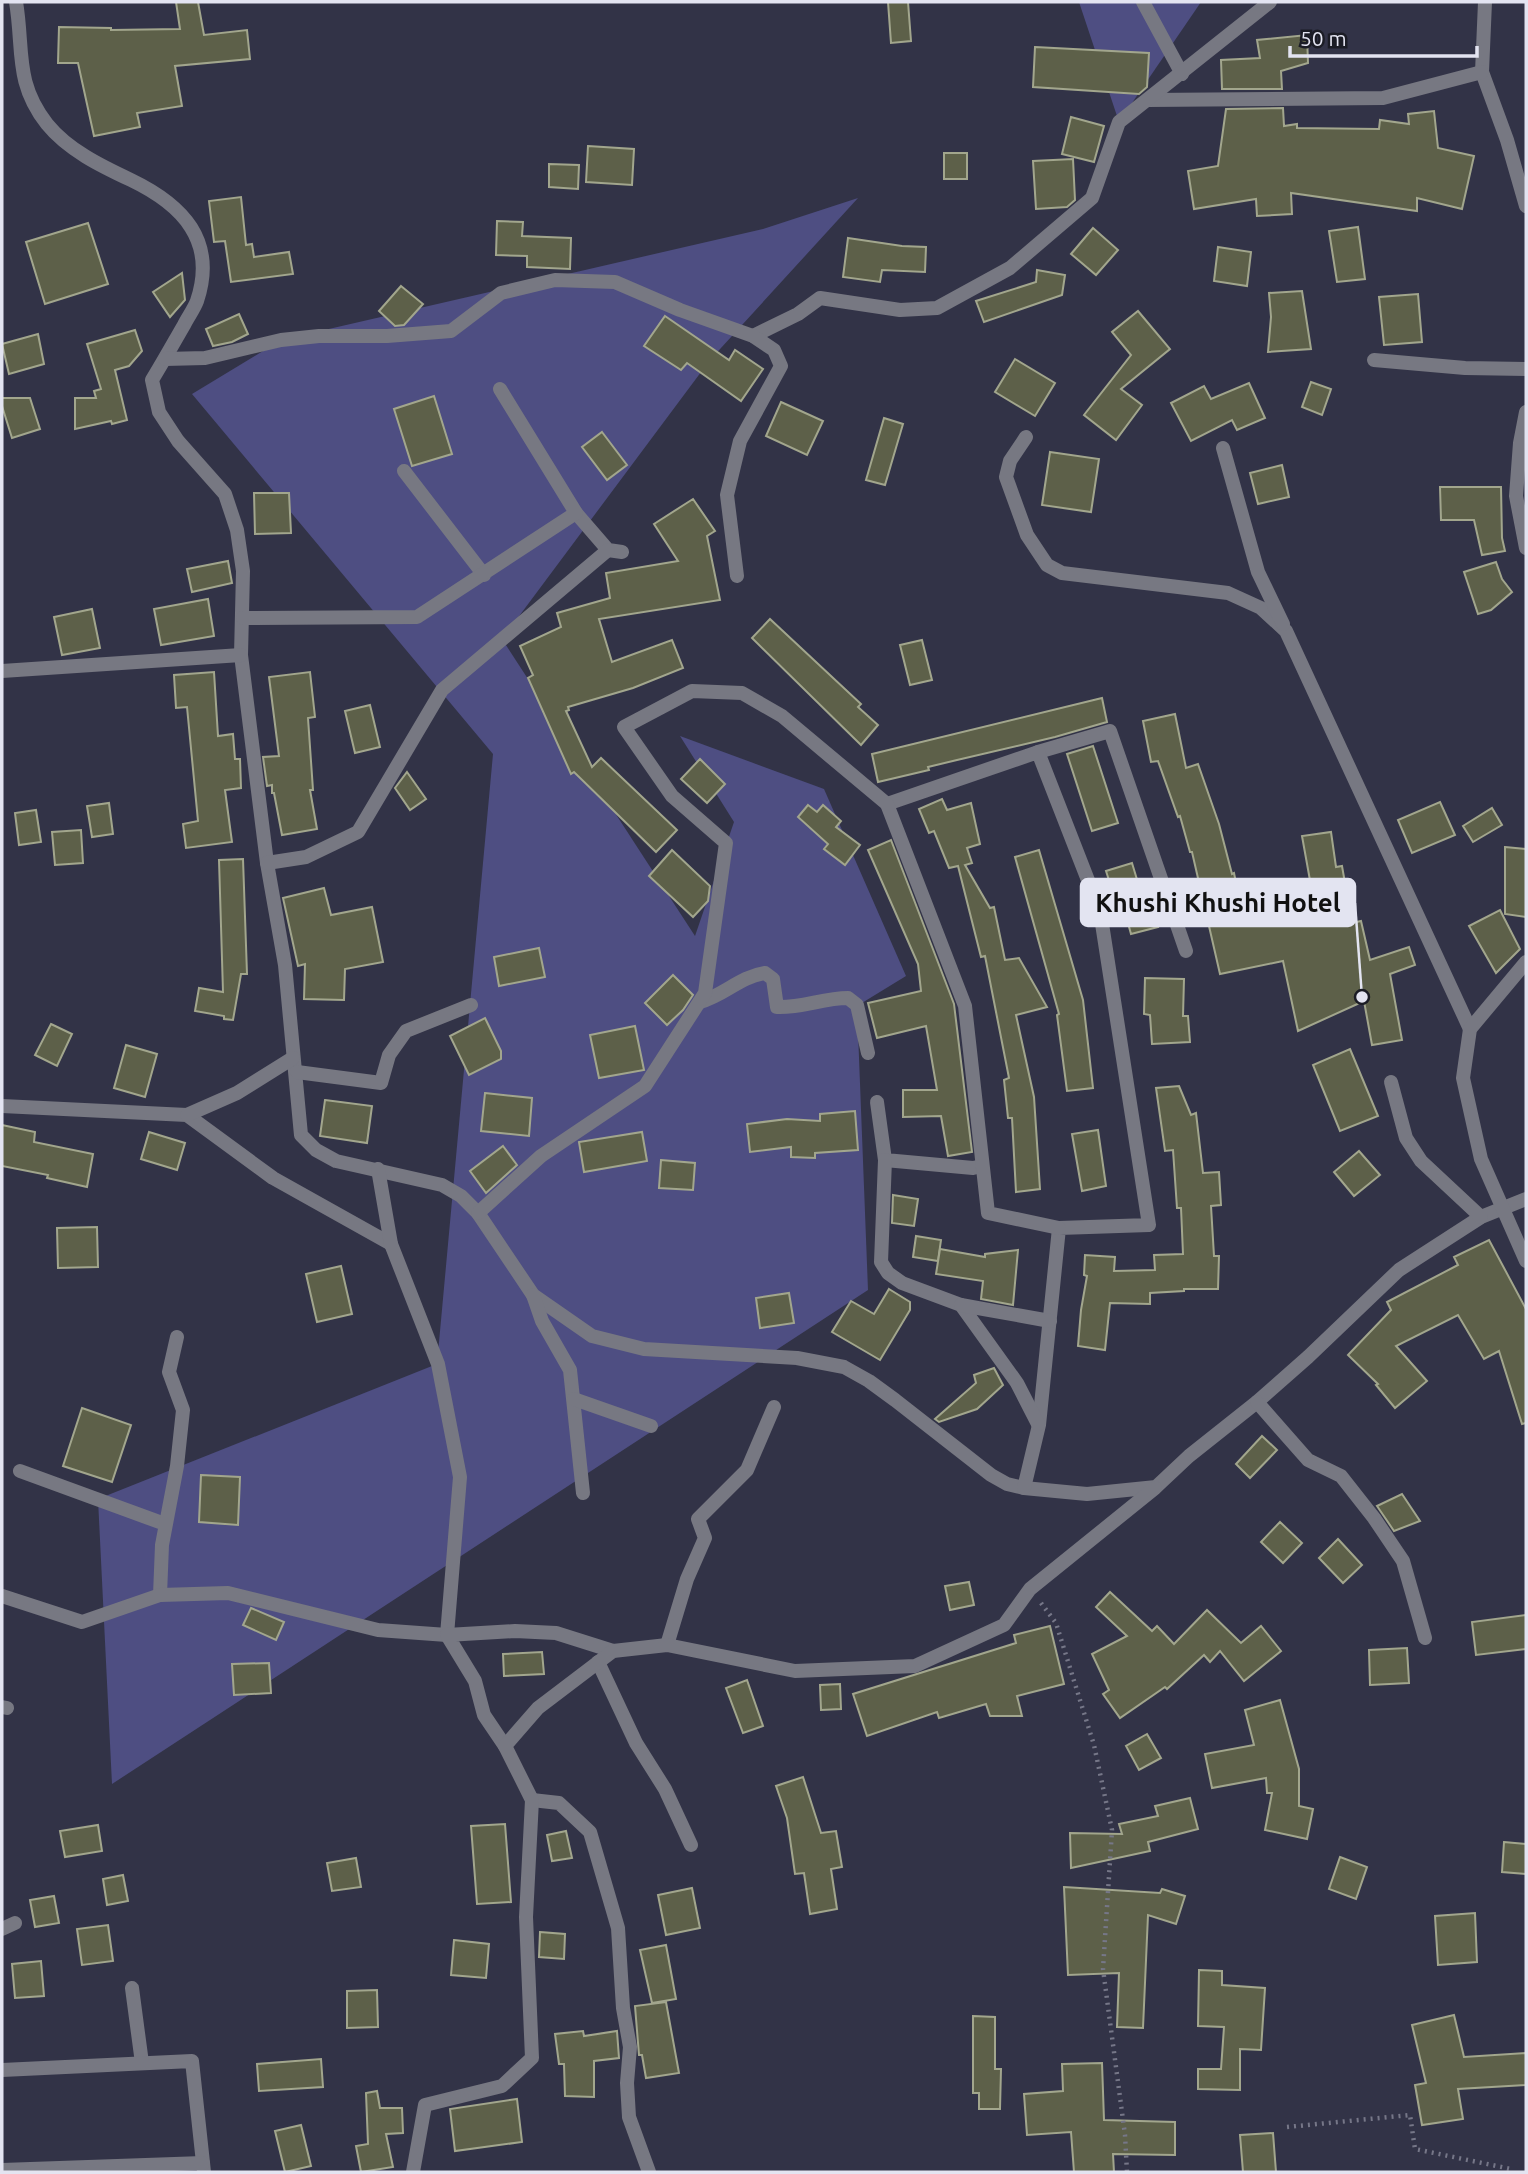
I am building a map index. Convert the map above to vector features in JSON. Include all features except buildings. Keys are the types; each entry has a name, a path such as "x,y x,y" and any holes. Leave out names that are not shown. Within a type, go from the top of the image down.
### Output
{"street":[{"path":"16,2 19,54 29,95 48,125 79,152 138,184 178,210 195,230 204,258 197,302 152,380 159,412 178,441 225,494 237,530 241,557 243,618 241,655 267,863 285,965 301,1135 316,1150 335,1161 442,1185 461,1196 478,1213 533,1295 542,1321 570,1370 583,1493"},
{"path":"1143,2 1182,74"},
{"path":"754,336 798,314 820,298 900,310 937,308 1010,268 1093,198 1119,122 1270,2"},
{"path":"1485,2 1482,72 1507,140 1526,206"},
{"path":"1148,100 1383,98 1482,72"},
{"path":"165,359 205,358 281,340 319,336 387,336 451,331 501,293 555,280 615,282 680,310 754,336 774,350 781,366 740,441 727,495 737,576"},
{"path":"1374,360 1465,368 1526,369"},
{"path":"267,863 306,857 358,832 442,690 615,551 576,513 500,389"},
{"path":"1526,412 1520,443 1516,496 1526,548"},
{"path":"1026,437 1010,461 1006,477 1027,535 1047,565 1062,573 1227,593 1261,608 1286,631"},
{"path":"1223,449 1258,572 1470,1029"},
{"path":"404,471 484,575"},
{"path":"243,618 417,617 576,513"},
{"path":"2,671 241,655"},
{"path":"478,1213 541,1156 645,1086 705,993 726,843 672,796 624,727 692,691 742,693 782,716 887,804 965,1006 988,1213 1059,1228 1149,1225 1100,911 1038,752"},
{"path":"887,804 1038,752 1110,731 1186,951"},
{"path":"1526,962 1470,1029 1463,1078 1481,1159 1526,1261"},
{"path":"699,1002 730,989 741,979 765,973 773,979 777,1007 794,1008 834,998 848,998 857,1006 868,1053"},
{"path":"2,1106 187,1115 295,1065 381,1083 389,1055 405,1031 471,1005"},
{"path":"1391,1082 1406,1138 1421,1161 1481,1217"},
{"path":"877,1102 885,1160 881,1262 888,1273 902,1283 961,1305 1050,1321"},
{"path":"187,1115 272,1178 391,1244"},
{"path":"885,1160 973,1168 982,1166"},
{"path":"378,1169 391,1244 438,1364 460,1476 447,1635 475,1681 484,1715 505,1746 532,1800 526,1917 531,2057 502,2086 425,2105 413,2172"},
{"path":"2,1596 82,1622 160,1595 228,1593 379,1630 447,1635 515,1630 556,1633 613,1651 667,1646 795,1671 915,1665 1004,1625 1030,1589 1257,1402 1399,1270 1481,1217 1526,1199"},
{"path":"1024,1488 1039,1425 1059,1228"},
{"path":"533,1295 592,1336 643,1349 797,1358 844,1367 886,1394 991,1475 1007,1484 1087,1494 1156,1487"},
{"path":"961,1305 1017,1383 1039,1425"},
{"path":"160,1595 165,1524 177,1466 183,1410 169,1372 177,1336"},
{"path":"574,1399 651,1426"},
{"path":"1257,1402 1308,1460 1341,1476 1374,1518 1403,1561 1425,1638"},
{"path":"667,1646 687,1578 705,1538 698,1518 747,1470 774,1407"},
{"path":"20,1471 165,1524"},
{"path":"505,1746 538,1708 613,1651"},
{"path":"598,1662 636,1743 664,1789 691,1845"},
{"path":"532,1800 559,1803 590,1832 618,1928 623,2008 630,2047 627,2083 629,2117 649,2172"},
{"path":"132,1988 142,2063"},
{"path":"2,2070 192,2062 203,2168 2,2170"}],"path":[{"path":"1030,1589 1056,1623 1094,1745 1112,1830 1103,1969 1125,2135 1127,2172"},
{"path":"1287,2127 1410,2115 1415,2149 1511,2169 1511,2172"}],"shaded area":[{"path":"1079,2 1201,2 1119,122"},
{"path":"858,198 710,360 502,639 695,936 734,822 680,736 824,789 906,976 857,1006 868,1290 112,1784 98,1499 437,1364 493,754 192,394 281,340 763,229"}],"place":[{"name":"Khushi Khushi Hotel","path":"1362,997"}]}
